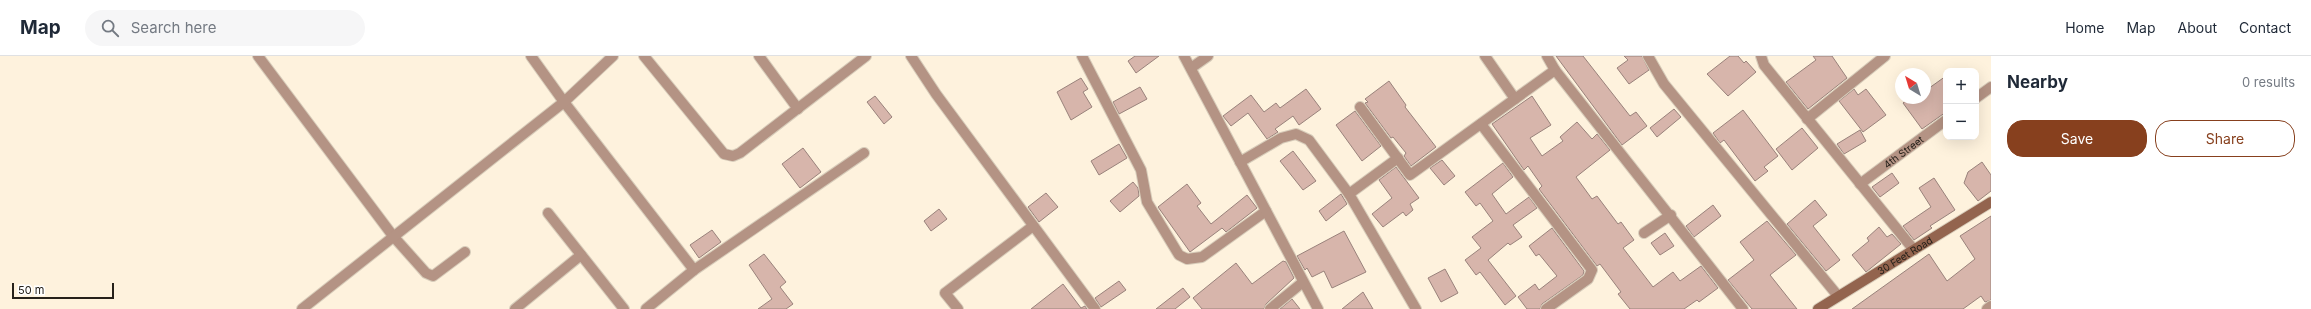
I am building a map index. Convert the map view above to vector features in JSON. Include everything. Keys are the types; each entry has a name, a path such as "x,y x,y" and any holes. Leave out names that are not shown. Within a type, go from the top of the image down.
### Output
{"main road":[{"name":"30 Feet Road","path":"1818,309 1991,202"}],"street":[{"path":"258,56 393,236 426,273 433,276 465,252"},
{"path":"531,56 564,102 694,270"},
{"path":"302,309 564,102 613,56"},
{"path":"644,56 724,154 733,156 740,153 866,56"},
{"path":"758,56 798,109"},
{"path":"911,56 1033,226 1095,309"},
{"path":"1082,56 1140,170 1147,202 1179,255 1187,259 1202,257 1266,211"},
{"path":"1184,56 1318,309"},
{"path":"1191,68 1208,56"},
{"path":"1485,56 1515,98"},
{"path":"1547,56 1555,70 1671,214 1743,309"},
{"path":"1648,56 1664,84 1838,296"},
{"path":"1761,56 1764,65 1914,250"},
{"path":"1808,118 1885,56"},
{"path":"1360,107 1410,175 1555,70"},
{"path":"1979,96 1991,87"},
{"name":"4th Street","path":"1860,184 1943,122"},
{"path":"1481,124 1592,270 1588,279 1546,309"},
{"path":"1240,162 1281,138 1296,134 1309,140 1349,194 1416,309"},
{"path":"646,309 694,270 864,153"},
{"path":"1349,194 1398,158"},
{"path":"548,213 624,309"},
{"path":"1644,233 1671,214"},
{"path":"958,309 946,293 1033,226"},
{"path":"515,309 581,255"},
{"path":"1270,309 1303,282"},
{"path":"1987,309 1991,306"}],"building":[{"path":"1135,56 1159,56 1136,73 1128,61"},
{"path":"1556,56 1583,56 1630,116 1636,112 1647,126 1622,145"},
{"path":"1624,56 1642,56 1649,70 1629,84 1617,68 1628,60"},
{"path":"1730,56 1738,56 1744,63 1746,61 1756,72 1728,96 1707,74"},
{"path":"1813,56 1832,56 1847,78 1808,109 1786,82 1816,60"},
{"path":"1081,78 1088,89 1083,92 1092,107 1071,120 1057,92"},
{"path":"1943,78 1943,114 1922,129 1904,104 1931,104 1931,87"},
{"path":"1389,81 1406,105 1405,107 1436,147 1411,166 1404,156 1406,153 1393,137 1391,138 1365,103 1368,102 1365,99"},
{"path":"1140,87 1147,99 1119,114 1113,102"},
{"path":"1306,89 1321,109 1299,125 1293,116 1275,129 1278,132 1267,139 1248,113 1231,126 1223,116 1251,95 1264,112 1276,103 1280,108"},
{"path":"1854,89 1858,95 1866,89 1886,115 1863,132 1839,101"},
{"path":"875,96 892,117 884,124 867,102"},
{"path":"1532,96 1551,125 1530,138 1542,156 1563,141 1560,137 1577,122 1592,139 1597,134 1610,150 1576,177 1592,199 1597,196 1618,224 1621,222 1634,240 1623,248 1653,287 1673,272 1680,281 1701,266 1718,288 1699,302 1697,300 1684,309 1630,309 1618,294 1621,292 1600,264 1597,266 1539,189 1542,186 1528,166 1524,170 1492,124"},
{"path":"1674,109 1681,117 1657,137 1650,128"},
{"path":"1743,110 1778,156 1764,167 1768,171 1755,181 1724,140 1720,143 1713,133"},
{"path":"1355,111 1381,146 1362,161 1336,125"},
{"path":"1802,128 1818,148 1792,170 1776,149"},
{"path":"1860,130 1866,141 1844,154 1837,144"},
{"path":"1119,144 1127,158 1099,175 1091,161"},
{"path":"803,148 821,172 800,188 782,164"},
{"path":"1293,151 1316,181 1303,190 1280,161"},
{"path":"1442,160 1455,176 1444,185 1430,168"},
{"path":"1982,162 1991,175 1991,191 1978,201 1964,183 1968,172"},
{"path":"1503,163 1513,177 1492,194 1506,214 1529,197 1537,208 1513,225 1522,237 1510,245 1508,243 1488,260 1516,296 1505,305 1480,272 1476,275 1465,260 1481,248 1472,237 1493,221 1480,203 1476,206 1465,192"},
{"path":"1396,167 1419,198 1410,204 1413,210 1406,216 1403,212 1383,227 1372,214 1392,198 1379,180"},
{"path":"1892,173 1899,183 1880,197 1872,187"},
{"path":"1934,178 1955,210 1930,226 1932,228 1914,240 1903,226 1931,207 1919,188"},
{"path":"1133,182 1138,188 1139,196 1120,212 1110,201"},
{"path":"1187,184 1201,203 1197,206 1211,224 1247,195 1257,208 1226,232 1222,228 1190,252 1158,207"},
{"path":"1046,193 1058,207 1039,222 1028,207"},
{"path":"1341,194 1347,204 1326,221 1319,211"},
{"path":"1815,200 1827,215 1813,226 1840,260 1826,271 1787,224"},
{"path":"1713,205 1721,216 1694,237 1686,226"},
{"path":"939,209 947,219 931,231 924,221"},
{"path":"1991,216 1991,300 1985,302 1981,296 1963,309 1852,309 1929,254 1947,281 1975,259 1960,236"},
{"path":"1767,221 1796,255 1770,275 1797,309 1752,309 1728,280 1754,260 1740,242"},
{"path":"1879,227 1887,237 1892,234 1901,244 1866,272 1852,255 1869,241 1867,238"},
{"path":"1552,228 1584,271 1583,275 1542,304 1540,309 1527,309 1518,297 1535,284 1539,290 1557,276 1539,254 1536,256 1529,246"},
{"path":"712,230 721,242 699,258 690,245"},
{"path":"1344,231 1366,272 1332,288 1324,271 1312,277 1307,268 1305,270 1297,256"},
{"path":"1665,233 1674,246 1660,255 1651,243"},
{"path":"764,254 786,282 780,287 793,304 786,309 758,309 772,299 749,265"},
{"path":"1283,261 1286,262 1294,278 1266,304 1264,309 1202,309 1193,298 1236,263 1252,284"},
{"path":"1445,269 1458,293 1441,302 1428,278"},
{"path":"1119,281 1126,290 1101,307 1095,298"},
{"path":"1063,284 1081,308 1085,306 1087,309 1031,309"},
{"path":"1183,288 1190,297 1175,309 1156,309"},
{"path":"1363,292 1373,309 1342,309"},
{"path":"1292,299 1300,309 1280,309"}]}
